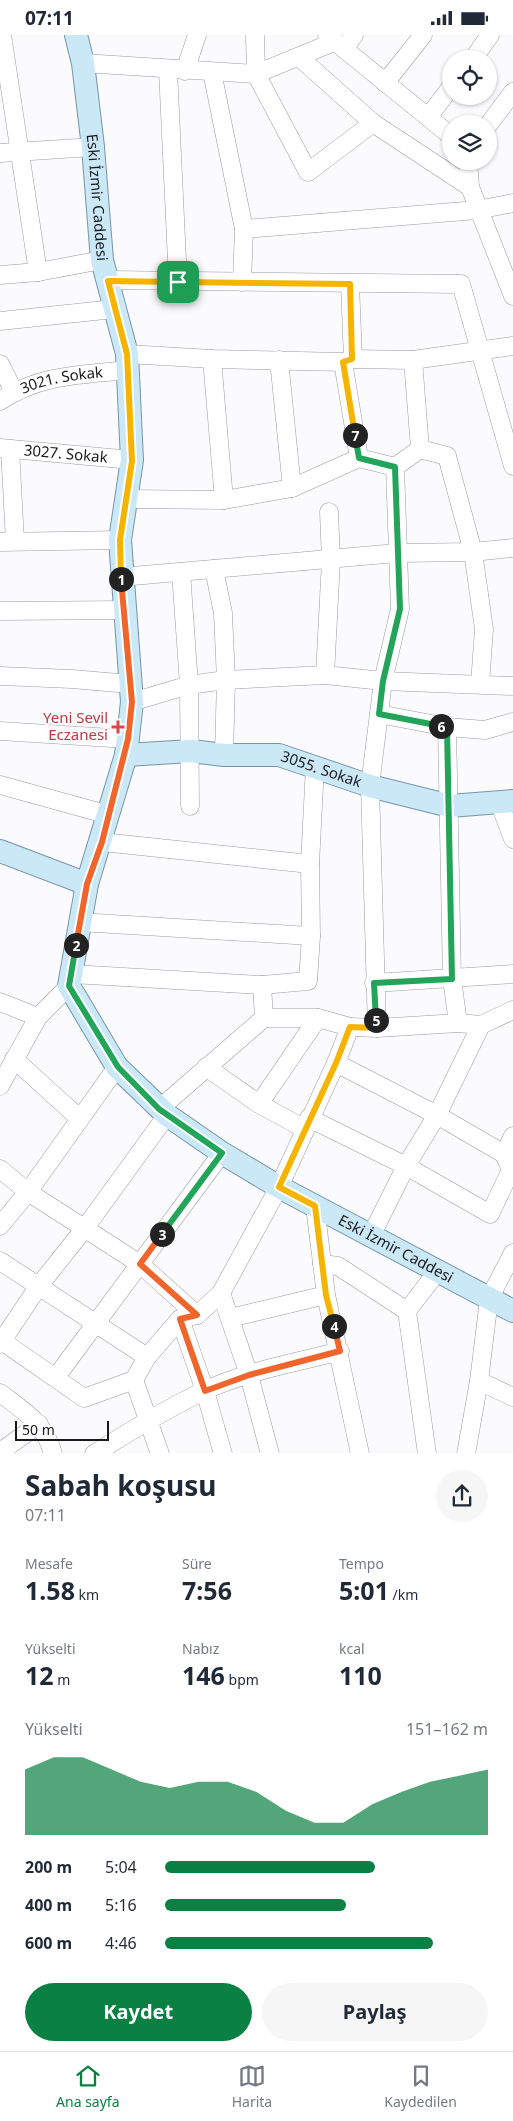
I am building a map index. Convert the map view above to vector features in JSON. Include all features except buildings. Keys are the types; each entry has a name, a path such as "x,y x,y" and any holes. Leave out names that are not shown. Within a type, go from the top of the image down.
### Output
{"main road":[{"name":"Eski İzmir Caddesi","path":"76,35 83,63 105,270 127,362 132,461 128,499 120,540 121,577 131,693 127,747 102,842 87,884 70,980 118,1067 163,1112 222,1153 279,1187 513,1311"},
{"name":"3055. Sokak","path":"127,747 224,755 279,755 370,786 450,806 506,802"},
{"path":"0,851 87,884"}],"street":[{"path":"2,35 38,272"},
{"path":"185,71 196,35"},
{"path":"255,35 256,74 308,172 373,123"},
{"path":"384,83 424,35"},
{"path":"479,50 490,35"},
{"path":"83,63 168,70 256,74 340,40 384,83 429,116 442,128"},
{"path":"299,57 373,123 470,187"},
{"path":"168,70 178,282"},
{"path":"212,72 244,229 242,282"},
{"path":"496,115 513,92"},
{"path":"429,116 442,99"},
{"path":"0,153 93,147"},
{"path":"469,170 470,187 477,210 513,295"},
{"path":"244,229 477,210 513,203"},
{"path":"0,275 105,270 178,282 461,283 513,467"},
{"path":"350,284 348,360 359,458"},
{"path":"0,321 114,309"},
{"name":"3021. Sokak","path":"7,397 47,379 127,362 212,359 413,360 513,346"},
{"path":"212,359 224,500"},
{"path":"279,360 292,488"},
{"path":"413,360 420,449"},
{"path":"0,364 7,397"},
{"path":"5,448 8,542 120,540"},
{"name":"3027. Sokak","path":"5,448 132,461"},
{"path":"128,499 224,500 292,488 359,458 395,467 420,449"},
{"path":"420,449 447,456 473,552 484,629 480,684"},
{"path":"377,1028 374,983 370,786 383,681 400,609 395,467"},
{"path":"325,675 331,559 329,512"},
{"path":"121,577 397,553 473,552 513,548"},
{"path":"214,569 223,613 226,680 224,755"},
{"path":"181,572 189,685 190,806"},
{"path":"0,615 124,610"},
{"path":"0,676 72,679 131,693 226,680 325,675 383,681 513,686"},
{"path":"379,714 447,727 485,730 513,722"},
{"path":"447,727 452,979 458,1023"},
{"path":"0,731 127,747"},
{"path":"0,1086 38,1017 70,980 262,985 308,981 310,863 315,766"},
{"path":"0,785 108,815"},
{"path":"506,802 513,839"},
{"path":"102,842 310,863"},
{"path":"80,921 310,936"},
{"path":"374,983 513,974"},
{"path":"262,985 264,1018"},
{"path":"0,1002 38,1017"},
{"path":"350,1027 336,1063 279,1187 221,1293 189,1317 147,1357 134,1380 84,1398 56,1377 1,1342 38,1287 85,1228 163,1112 206,1067 264,1018 318,1018 350,1027 377,1028 458,1023 481,1025 513,1010"},
{"path":"259,1104 318,1018"},
{"path":"371,1235 406,1167 437,1115 481,1025"},
{"path":"14,1059 79,1118"},
{"path":"206,1067 259,1104 406,1167 490,1214 512,1170 504,1154 437,1115 336,1063"},
{"path":"0,1226 28,1192 79,1118 118,1067"},
{"path":"504,1154 513,1136"},
{"path":"56,1377 222,1153"},
{"path":"0,1169 28,1192 140,1264 189,1317 205,1391 223,1453"},
{"path":"315,1206 326,1295 340,1351 360,1453"},
{"path":"468,1453 490,1299 513,1253"},
{"path":"0,1261 147,1357"},
{"path":"322,1264 338,1266 407,1311"},
{"path":"426,1453 407,1311 437,1272"},
{"path":"221,1293 249,1375 270,1453"},
{"path":"230,1318 326,1295"},
{"path":"94,1453 150,1419 205,1391 249,1375 340,1351"},
{"path":"134,1380 150,1419 160,1453"},
{"path":"479,1381 513,1397"},
{"path":"0,1393 39,1424 49,1439 53,1453"},
{"path":"0,1452 39,1424"}],"place":[{"name":"Yeni Sevil Eczanesi","path":"118,727"}],"route":[{"path":"108,281 178,282 350,284 352,359 343,362 359,458 395,467 400,609 383,681 379,714 447,727 450,806 452,979 374,983 377,1028 350,1027 336,1063 309,1118 279,1187 315,1206 326,1295 340,1351 249,1375 205,1391 180,1319 197,1315 140,1264 222,1153 159,1109 118,1067 69,986 87,884 102,842 126,755 132,702 121,577 120,540 128,499 132,461 127,354 108,281"}]}
